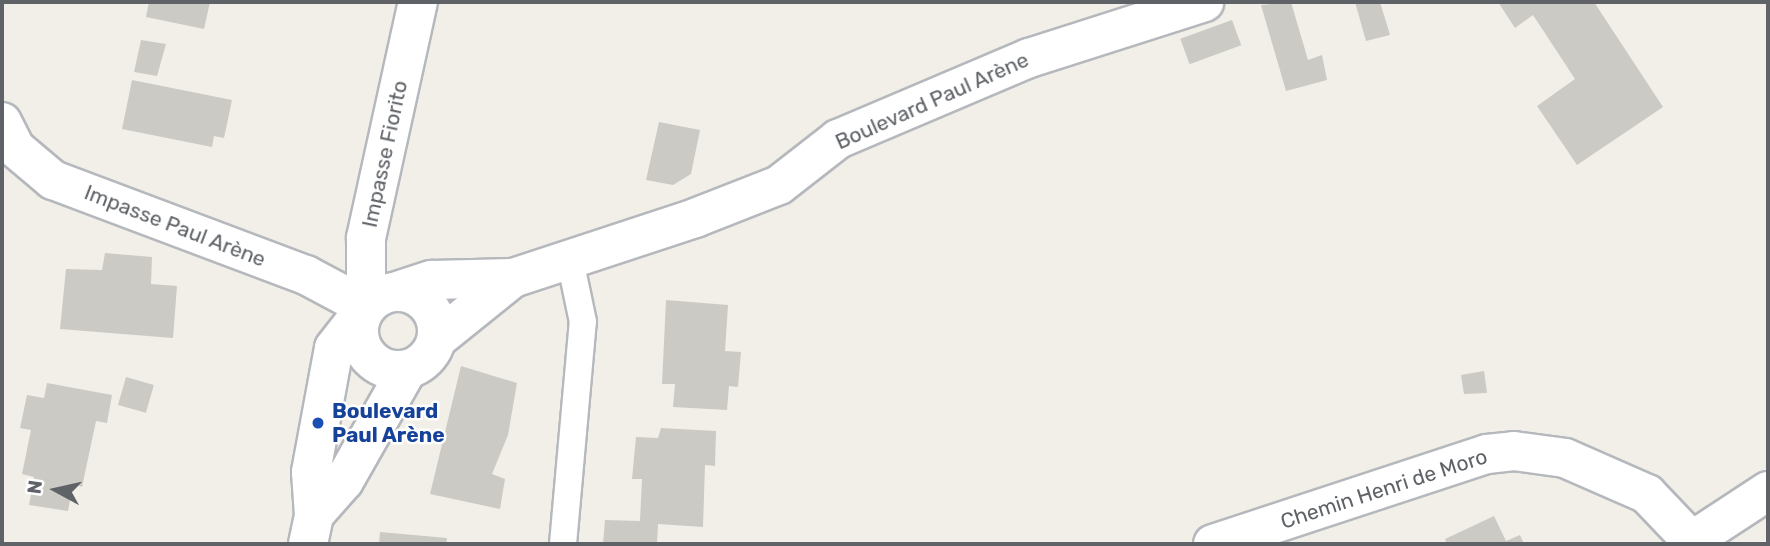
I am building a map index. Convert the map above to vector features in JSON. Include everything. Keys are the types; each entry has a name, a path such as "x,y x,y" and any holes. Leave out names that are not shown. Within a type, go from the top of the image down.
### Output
{"street":[{"name":"Impasse Fiorito","path":"380,299 366,238 418,2"},
{"name":"Boulevard Paul Arène","path":"380,299 432,280 513,278 779,186 838,139 1029,58 1204,2"},
{"name":"Impasse Paul Arène","path":"2,122 15,148 53,180 306,275 380,299"},
{"name":"Boulevard Paul Arène","path":"437,339 513,278"},
{"path":"311,530 344,481 407,370 426,359 437,339 428,304 380,299"},
{"path":"380,299 359,333 369,358 380,366 407,370"},
{"path":"311,530 312,472 334,348 380,299"},
{"name":"Chemin Henri de Moro","path":"1213,544 1487,454 1514,451 1565,458 1647,494 1689,542 1768,491"}],"lane":[{"path":"563,544 583,322 570,260"}],"building":[{"path":"149,2 210,2 204,29 146,17"},
{"path":"1291,2 1308,60 1322,55 1327,80 1286,91 1261,5"},
{"path":"1355,2 1380,2 1390,35 1366,41"},
{"path":"1498,2 1594,2 1663,107 1577,165 1537,106 1575,79 1533,15 1515,28"},
{"path":"1232,20 1241,45 1190,64 1180,39"},
{"path":"141,40 166,44 157,76 134,72"},
{"path":"132,80 232,100 224,138 214,136 212,147 122,129"},
{"path":"659,122 700,130 691,174 673,185 646,180"},
{"path":"105,253 152,257 151,284 177,286 173,338 60,329 66,269 102,270"},
{"path":"666,300 728,305 725,351 741,352 738,387 729,386 727,410 673,407 675,384 662,384"},
{"path":"461,366 517,383 508,435 492,474 505,479 500,509 430,494"},
{"path":"1484,371 1487,393 1464,394 1461,375"},
{"path":"126,377 154,385 146,413 118,405"},
{"path":"47,383 112,395 107,423 96,421 82,487 73,484 68,511 29,505 34,477 22,474 31,430 20,428 27,395 44,398"},
{"path":"661,428 716,431 715,466 705,465 703,527 658,524 657,544 603,544 605,520 640,521 642,479 632,479 636,437 658,438"},
{"path":"1494,516 1506,541 1520,535 1524,544 1447,544 1445,539"},
{"path":"380,532 447,538 446,544 379,544"}],"place":[{"name":"Boulevard Paul Arène","path":"318,423"}]}
